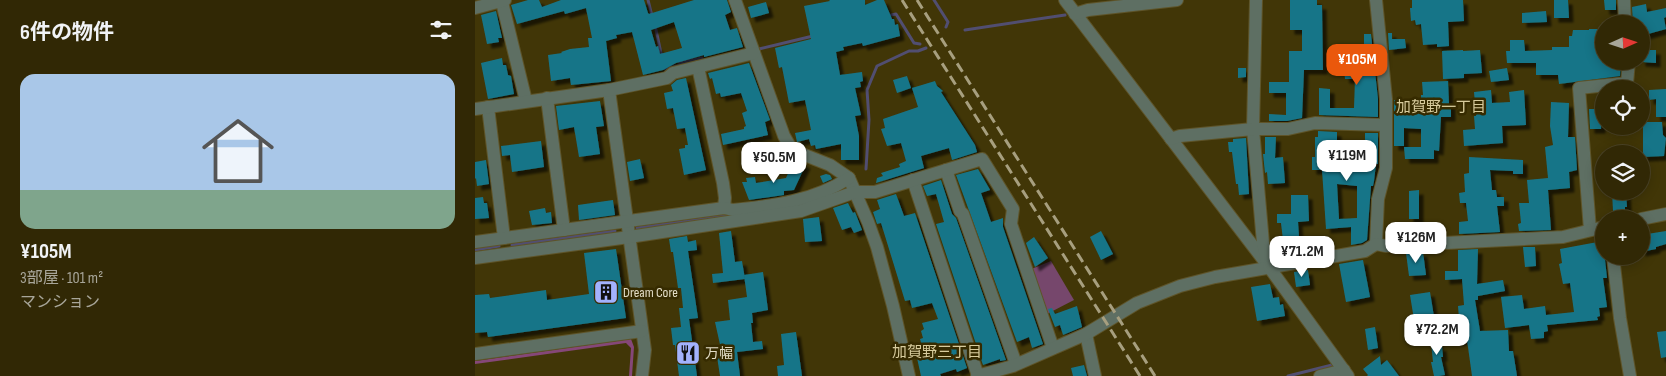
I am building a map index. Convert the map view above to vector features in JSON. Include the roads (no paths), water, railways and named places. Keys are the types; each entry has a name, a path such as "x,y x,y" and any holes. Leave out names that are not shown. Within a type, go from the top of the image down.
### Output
{"street":[{"path":"735,0 784,136 792,150 830,165 849,178 877,247 909,376"},
{"path":"1065,0 1269,267 1346,373 1320,376"},
{"path":"1075,14 1088,10 1177,0"},
{"path":"1257,0 1253,129 1263,243 1269,267"},
{"path":"1376,0 1386,99 1386,168 1378,199 1376,244"},
{"path":"1624,0 1625,15"},
{"path":"475,8 503,1 526,101"},
{"path":"475,109 609,90 667,78 673,73 754,53"},
{"path":"697,67 723,183 724,208"},
{"path":"1590,230 1579,88 1627,83 1628,70"},
{"path":"609,90 643,331 645,350 642,376"},
{"path":"547,98 564,230"},
{"path":"488,107 504,238"},
{"path":"1171,139 1180,136 1253,129 1288,129 1315,123 1386,125"},
{"path":"475,258 788,213 826,203 855,192 875,192 982,159 1013,209 1011,224 1053,348"},
{"path":"946,170 1016,364"},
{"path":"475,242 724,208 736,209 790,202 837,186 849,178"},
{"path":"913,180 978,376 1016,364 1086,334 1137,303 1180,286 1215,277 1365,251 1376,244 1386,246 1563,237 1595,229"},
{"path":"1650,217 1666,214"},
{"path":"1614,265 1620,318 1630,376"},
{"path":"475,354 643,331"},
{"path":"1086,334 1095,376"}],"waterway":[{"path":"648,0 652,16"},
{"path":"934,0 948,22 946,27"},
{"path":"886,16 896,14 914,43 920,44"},
{"path":"965,30 1065,15"},
{"path":"655,25 662,58"},
{"path":"759,49 813,36"},
{"path":"866,169 869,120 867,90 877,66 909,51 918,51 926,48"},
{"path":"664,66 665,69 702,58"},
{"path":"637,228 732,215"},
{"path":"512,245 615,231"},
{"path":"475,250 499,246"},
{"path":"1288,376 1332,365"}],"railway":[{"path":"902,0 1140,376"},
{"path":"917,0 1155,376"}],"place":[{"name":"Dream Core","path":"606,292"},
{"name":"万幅","path":"688,353"}],"district":[{"name":"加賀野一丁目","path":"1441,107"},
{"name":"加賀野三丁目","path":"937,352"}]}
